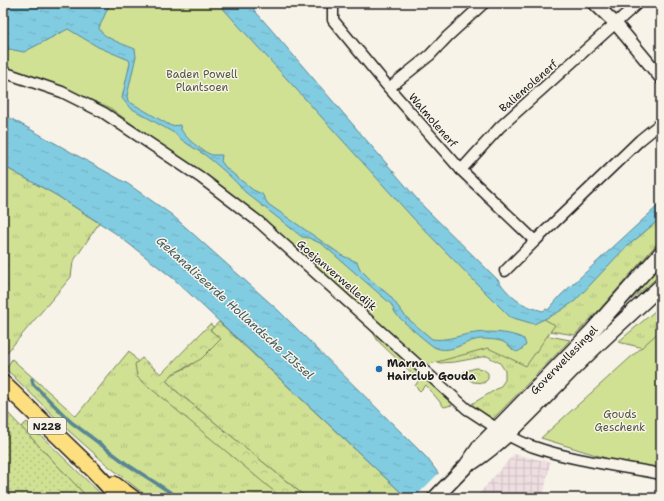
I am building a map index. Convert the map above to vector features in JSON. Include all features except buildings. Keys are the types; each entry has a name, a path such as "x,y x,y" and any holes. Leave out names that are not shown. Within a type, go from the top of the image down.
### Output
{"main road":[{"name":"Goverwellesingel","path":"502,431 661,253"},
{"name":"Goverwellesingel","path":"435,498 466,466 480,446 502,431 661,286"},
{"name":"N228","path":"3,383 92,469 119,498"},
{"name":"N228","path":"92,469 133,498"}],"street":[{"name":"Walmolenerf","path":"333,3 333,20 389,88 461,170 535,241"},
{"path":"389,88 430,56 448,36 484,3"},
{"path":"594,3 616,24 661,78"},
{"name":"Baliemolenerf","path":"461,170 500,127 638,3"},
{"name":"Goejanverwelledijk","path":"3,72 62,92 104,113 200,176 259,222 467,409 502,431 533,447 588,460 661,474"},
{"path":"505,271 640,140 661,123"}],"shaded area":[{"path":"514,454 550,462 543,498 479,498 477,496"}],"green space":[{"name":"Baden Powell Plantsoen","path":"3,3 234,3 490,290 555,325 526,366 488,348 426,365 259,219 109,107 3,67"},
{"path":"61,69 544,335 570,340 493,419 470,405 500,387 505,380 505,371 500,363 487,356 455,362 440,363 413,356 330,278 86,99"},
{"path":"3,166 56,195 99,223 73,262 71,277 3,357"},
{"path":"661,218 661,239 600,309 575,335 494,322 534,324"},
{"path":"661,257 661,274 616,313"},
{"path":"661,306 661,336 648,349 618,342"},
{"path":"219,322 407,498 307,498 175,390 166,380 173,374 190,366 221,339 210,330"},
{"path":"210,324 214,327 210,330 221,339 201,359 173,374 166,380 175,390 307,498 282,498 137,377 135,364 142,358 161,374"},
{"path":"371,329 456,404 444,407 426,385 420,391 415,386 419,380 378,341"},
{"name":"Gouds Geschenk","path":"661,330 661,469 609,459 541,438"},
{"path":"129,351 138,362 135,364 282,498 149,498 106,464 68,430 6,369 12,359 76,416"},
{"path":"476,368 483,369 488,373 488,379 484,383 473,382 462,375 465,371"},
{"path":"3,408 9,414 88,498 3,498"},
{"path":"27,422 105,498 88,498 21,427"}],"water":[{"path":"3,3 110,3 99,28 101,32 109,38 135,49 136,56 127,96 128,101 171,126 180,125 181,129 188,138 208,153 212,155 222,155 221,161 226,168 253,190 262,194 268,204 343,256 357,262 360,269 390,296 406,317 432,339 446,339 475,333 497,332 518,336 524,339 526,345 517,352 503,342 497,340 478,339 453,348 441,349 434,347 400,318 391,304 322,244 309,238 302,237 245,192 226,172 205,155 174,133 129,107 122,98 130,63 129,60 98,47 68,29 24,52 3,48"},
{"path":"218,3 254,3 254,10 423,206 498,280 512,297 522,304 543,311 546,309 548,310 561,295 661,203 661,218 622,251 575,301 557,313 534,324 510,317 413,218"},
{"name":"Gekanaliseerde Hollandsche IJssel","path":"3,114 128,184 172,215 279,311 427,458 438,473 463,498 417,498 412,493 407,498 174,279 115,233 56,195 3,166"}],"pier":[{"path":"440,472 461,493 456,498 414,498 412,496 407,498 412,493 415,497"}],"waterway":[{"path":"32,379 33,384 71,422 128,465 179,498"},
{"path":"366,498 371,492"}],"place":[{"name":"Marna Hairclub Gouda","path":"379,369"}]}
